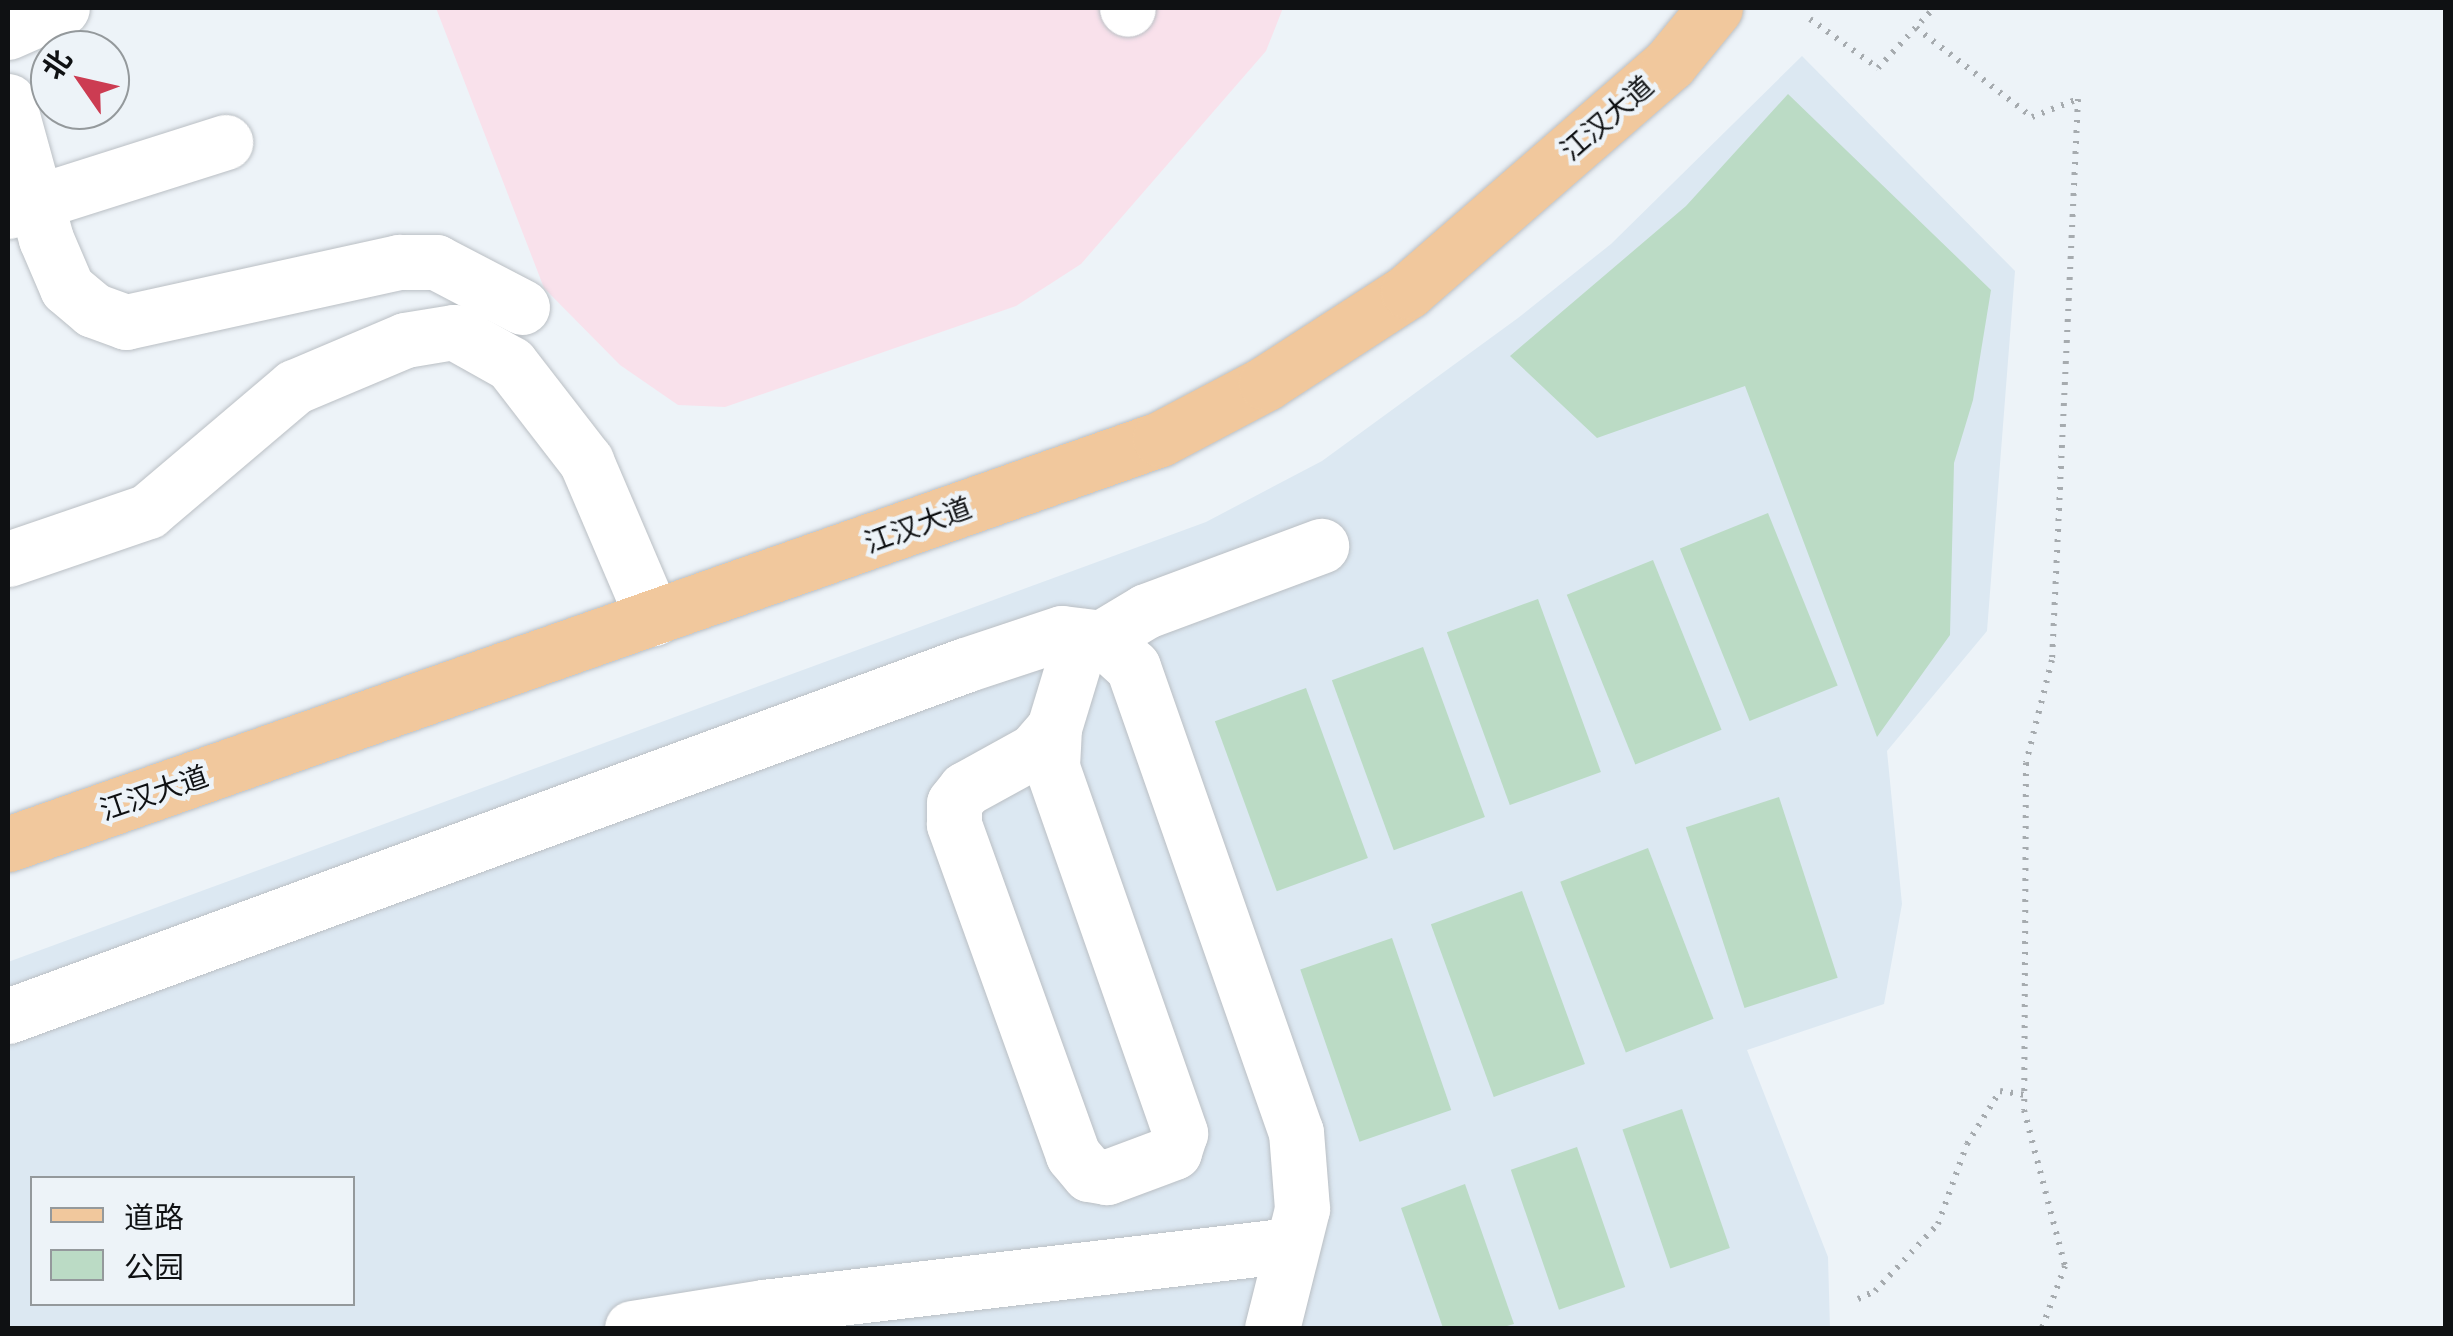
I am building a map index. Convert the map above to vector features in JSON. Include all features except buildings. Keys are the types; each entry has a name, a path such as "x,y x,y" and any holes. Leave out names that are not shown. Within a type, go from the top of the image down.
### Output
{"main road":[{"name":"江汉大道","path":"8,844 1160,439 1266,383 1408,291 1670,63 1715,8"}],"street":[{"path":"8,32 62,8"},
{"path":"8,101 22,207 67,288 93,310 126,322 399,262 436,262 522,307"},
{"path":"22,207 225,142"},
{"path":"8,559 148,511 294,388 405,340 454,332 510,364 586,461 653,618"},
{"path":"8,1016 965,665 1062,633 1092,636 1146,611 1321,546"},
{"path":"1054,728 1052,767 1180,1134 1174,1152 1107,1177 1088,1174 1072,1156 954,824 954,803 964,788 1034,751 1054,728 1092,636"},
{"path":"1092,636 1133,667 1296,1132 1302,1209 1291,1245 1287,1284 1272,1328"},
{"path":"632,1328 763,1307 1291,1245"}],"path":[{"path":"1810,19 1878,68 1934,8"},
{"path":"1916,28 2032,117 2078,99 2052,660 2026,763 2024,1094 2065,1266 2042,1328"},
{"path":"1858,1300 1875,1292 1938,1224 1967,1144 2000,1091 2024,1094"}],"shaded area":[{"path":"436,8 1283,8 1266,51 1081,264 1016,306 725,407 678,405 620,365 544,288"},
{"path":"1802,56 2015,271 1987,631 1887,751 1902,904 1884,1004 1747,1050 1828,1257 1830,1328 8,1328 8,962 1206,522 1322,461 1518,318 1611,244"}],"green space":[{"path":"1788,94 1991,290 1973,400 1954,463 1950,635 1877,737 1745,386 1597,438 1510,356 1686,206"},
{"path":"1768,513 1838,685 1750,721 1680,549"},
{"path":"1653,560 1722,730 1635,765 1567,595"},
{"path":"1538,599 1601,772 1510,805 1447,632"},
{"path":"1423,647 1485,817 1394,850 1332,680"},
{"path":"1306,688 1368,858 1277,891 1215,721"},
{"path":"1779,797 1838,978 1745,1008 1686,827"},
{"path":"1648,848 1714,1019 1626,1053 1560,882"},
{"path":"1522,891 1585,1064 1494,1097 1431,924"},
{"path":"1392,938 1451,1110 1360,1142 1300,970"},
{"path":"1682,1109 1730,1248 1670,1269 1622,1130"},
{"path":"1577,1147 1625,1287 1559,1310 1511,1170"},
{"path":"1465,1184 1514,1324 1500,1328 1443,1328 1401,1208"}]}
